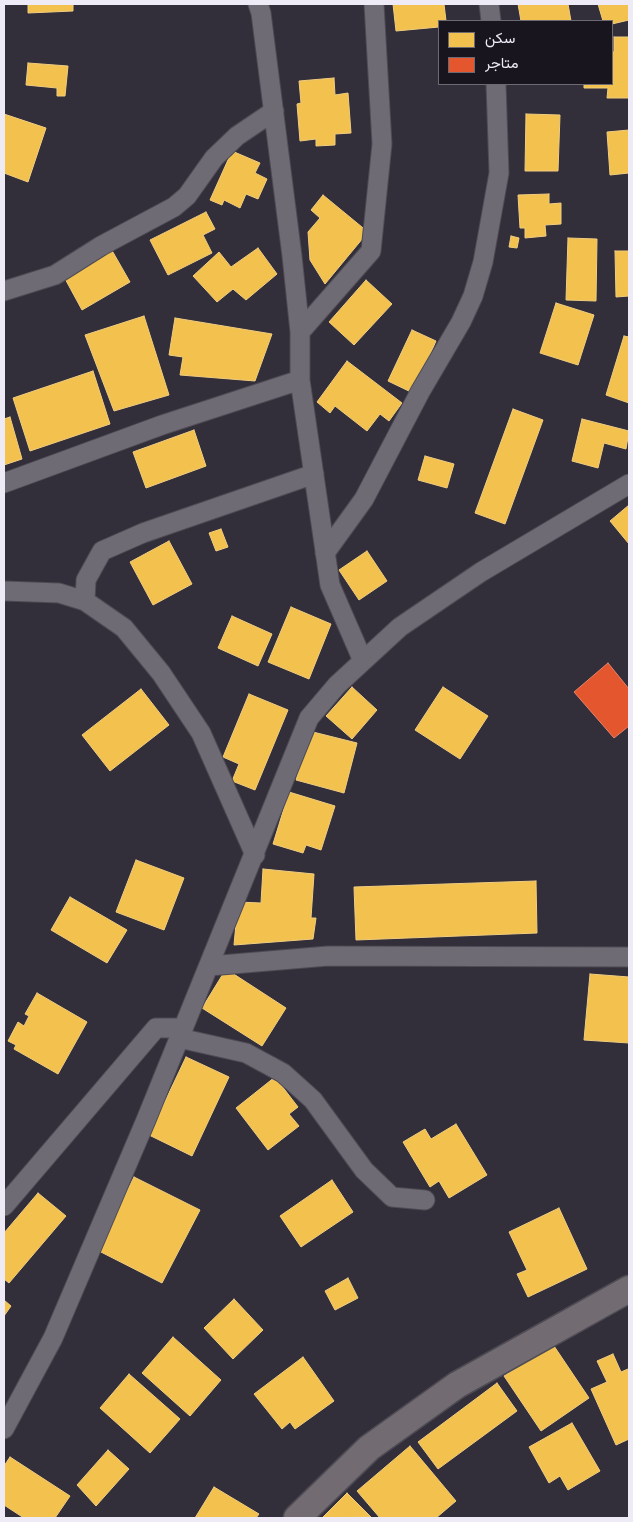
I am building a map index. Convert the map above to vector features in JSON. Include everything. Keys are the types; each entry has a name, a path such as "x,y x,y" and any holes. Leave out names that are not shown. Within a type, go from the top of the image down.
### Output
{"street":[{"path":"258,4 261,13 274,111 300,332 300,380 330,585 363,661"},
{"path":"300,332 371,251 382,144 374,4"},
{"path":"489,4 491,20"},
{"path":"325,553 364,498 420,392 461,322 473,296 483,262 499,173 496,85"},
{"path":"4,290 55,275 101,246 174,207 187,196 214,158 232,141 274,111"},
{"path":"4,483 162,425 300,380"},
{"path":"85,600 86,580 102,551 143,533 314,474"},
{"path":"4,1430 53,1338 255,855 309,718 337,685 400,627 481,572 629,484"},
{"path":"4,591 59,594 85,600 124,628 161,672 201,733 255,855"},
{"path":"209,966 328,956 629,957"},
{"path":"4,1206 156,1028 180,1033 246,1053 283,1073 313,1100 364,1170 392,1197 425,1200"},
{"path":"297,1518 369,1448 442,1395 629,1289"}],"building: سكن":[{"path":"28,4 73,4 73,11 28,13"},
{"path":"393,4 444,4 446,20 438,20 438,27 396,31"},
{"path":"518,4 568,4 571,20 521,20"},
{"path":"598,4 629,4 629,20 613,24 613,20 603,20"},
{"path":"614,37 629,37 629,98 607,98 608,88 584,88 584,85 613,85"},
{"path":"28,63 68,66 65,96 57,96 57,88 26,85"},
{"path":"334,78 335,95 348,93 351,133 335,134 335,145 316,146 316,139 300,141 297,104 301,103 299,81"},
{"path":"4,114 46,128 28,182 4,173"},
{"path":"526,114 560,115 558,171 525,171"},
{"path":"629,130 629,173 610,175 607,132"},
{"path":"232,151 260,163 255,173 267,179 258,199 246,194 240,208 224,200 222,205 210,200"},
{"path":"549,194 549,204 561,203 561,224 545,225 546,236 525,238 525,228 520,228 518,195"},
{"path":"323,195 368,232 325,284 310,260 308,232 320,218 311,210"},
{"path":"206,212 215,229 203,235 212,253 168,275 150,240"},
{"path":"511,236 519,238 517,248 509,247"},
{"path":"568,238 597,239 596,301 566,300"},
{"path":"110,247 130,282 82,310 63,275"},
{"path":"258,248 277,274 246,300 233,289 217,302 193,276 219,252 231,267"},
{"path":"615,251 629,251 629,296 616,297"},
{"path":"366,280 392,304 354,345 329,322"},
{"path":"556,303 594,315 578,365 540,353"},
{"path":"144,316 169,395 114,411 85,335"},
{"path":"175,318 272,334 255,381 180,375 183,357 169,355"},
{"path":"412,330 436,341 413,393 388,381"},
{"path":"624,336 629,337 629,403 606,395"},
{"path":"347,361 402,403 389,421 380,414 367,431 335,406 330,413 317,402"},
{"path":"93,371 110,424 30,451 13,398"},
{"path":"513,409 543,420 505,524 475,513"},
{"path":"10,417 22,459 4,465 4,419"},
{"path":"582,419 629,431 626,449 604,443 598,468 572,461"},
{"path":"194,430 206,466 146,488 133,452"},
{"path":"425,456 454,464 447,488 418,480"},
{"path":"629,505 629,544 610,521"},
{"path":"221,529 228,547 216,551 209,533"},
{"path":"169,541 192,584 153,605 130,562"},
{"path":"367,551 387,581 359,600 339,570"},
{"path":"291,607 331,624 309,679 268,662"},
{"path":"232,616 272,634 258,666 218,648"},
{"path":"352,687 377,710 352,739 326,716"},
{"path":"443,687 488,716 460,759 415,730"},
{"path":"141,689 169,725 110,771 82,735"},
{"path":"249,694 288,710 255,790 232,781 239,764 223,757"},
{"path":"309,731 357,743 344,793 296,780"},
{"path":"289,792 335,806 321,850 306,845 303,853 273,844"},
{"path":"136,860 184,878 164,930 116,912"},
{"path":"263,869 314,874 311,918 316,918 313,939 234,945 238,902 261,903"},
{"path":"536,881 537,933 356,940 354,887"},
{"path":"70,897 127,930 107,963 51,930"},
{"path":"226,969 286,1008 262,1046 202,1008"},
{"path":"590,974 629,977 629,1043 584,1040"},
{"path":"37,993 87,1022 58,1074 14,1049 16,1045 8,1041 18,1022 24,1026 29,1016 25,1014"},
{"path":"186,1057 229,1077 192,1156 149,1135"},
{"path":"275,1077 298,1107 289,1114 299,1126 268,1150 236,1108"},
{"path":"456,1124 487,1175 449,1198 439,1181 430,1187 403,1142 425,1129 431,1139"},
{"path":"134,1177 200,1210 162,1283 97,1250"},
{"path":"332,1180 353,1212 301,1247 280,1216"},
{"path":"38,1193 66,1216 9,1283 4,1279 4,1233"},
{"path":"559,1208 587,1269 528,1297 517,1274 527,1270 509,1232"},
{"path":"348,1278 358,1298 335,1310 325,1291"},
{"path":"234,1299 263,1330 233,1359 204,1328"},
{"path":"4,1300 11,1306 4,1316"},
{"path":"173,1337 221,1380 190,1416 142,1373"},
{"path":"552,1343 589,1398 541,1431 504,1376"},
{"path":"613,1354 621,1372 628,1369 629,1371 629,1439 616,1445 591,1389 607,1382 597,1361"},
{"path":"303,1357 334,1401 295,1429 290,1422 282,1429 254,1394"},
{"path":"129,1374 180,1419 150,1453 100,1408"},
{"path":"497,1383 517,1411 438,1469 418,1442"},
{"path":"572,1423 600,1471 568,1490 560,1476 549,1483 529,1447"},
{"path":"410,1446 456,1501 436,1518 380,1518 357,1491"},
{"path":"108,1450 129,1469 96,1506 77,1485"},
{"path":"10,1457 70,1496 55,1518 24,1518 4,1505 4,1466"},
{"path":"214,1487 259,1514 256,1518 195,1518"},
{"path":"347,1493 371,1517 322,1518"}],"building: متاجر":[{"path":"608,663 629,689 629,726 614,738 574,692"}]}
